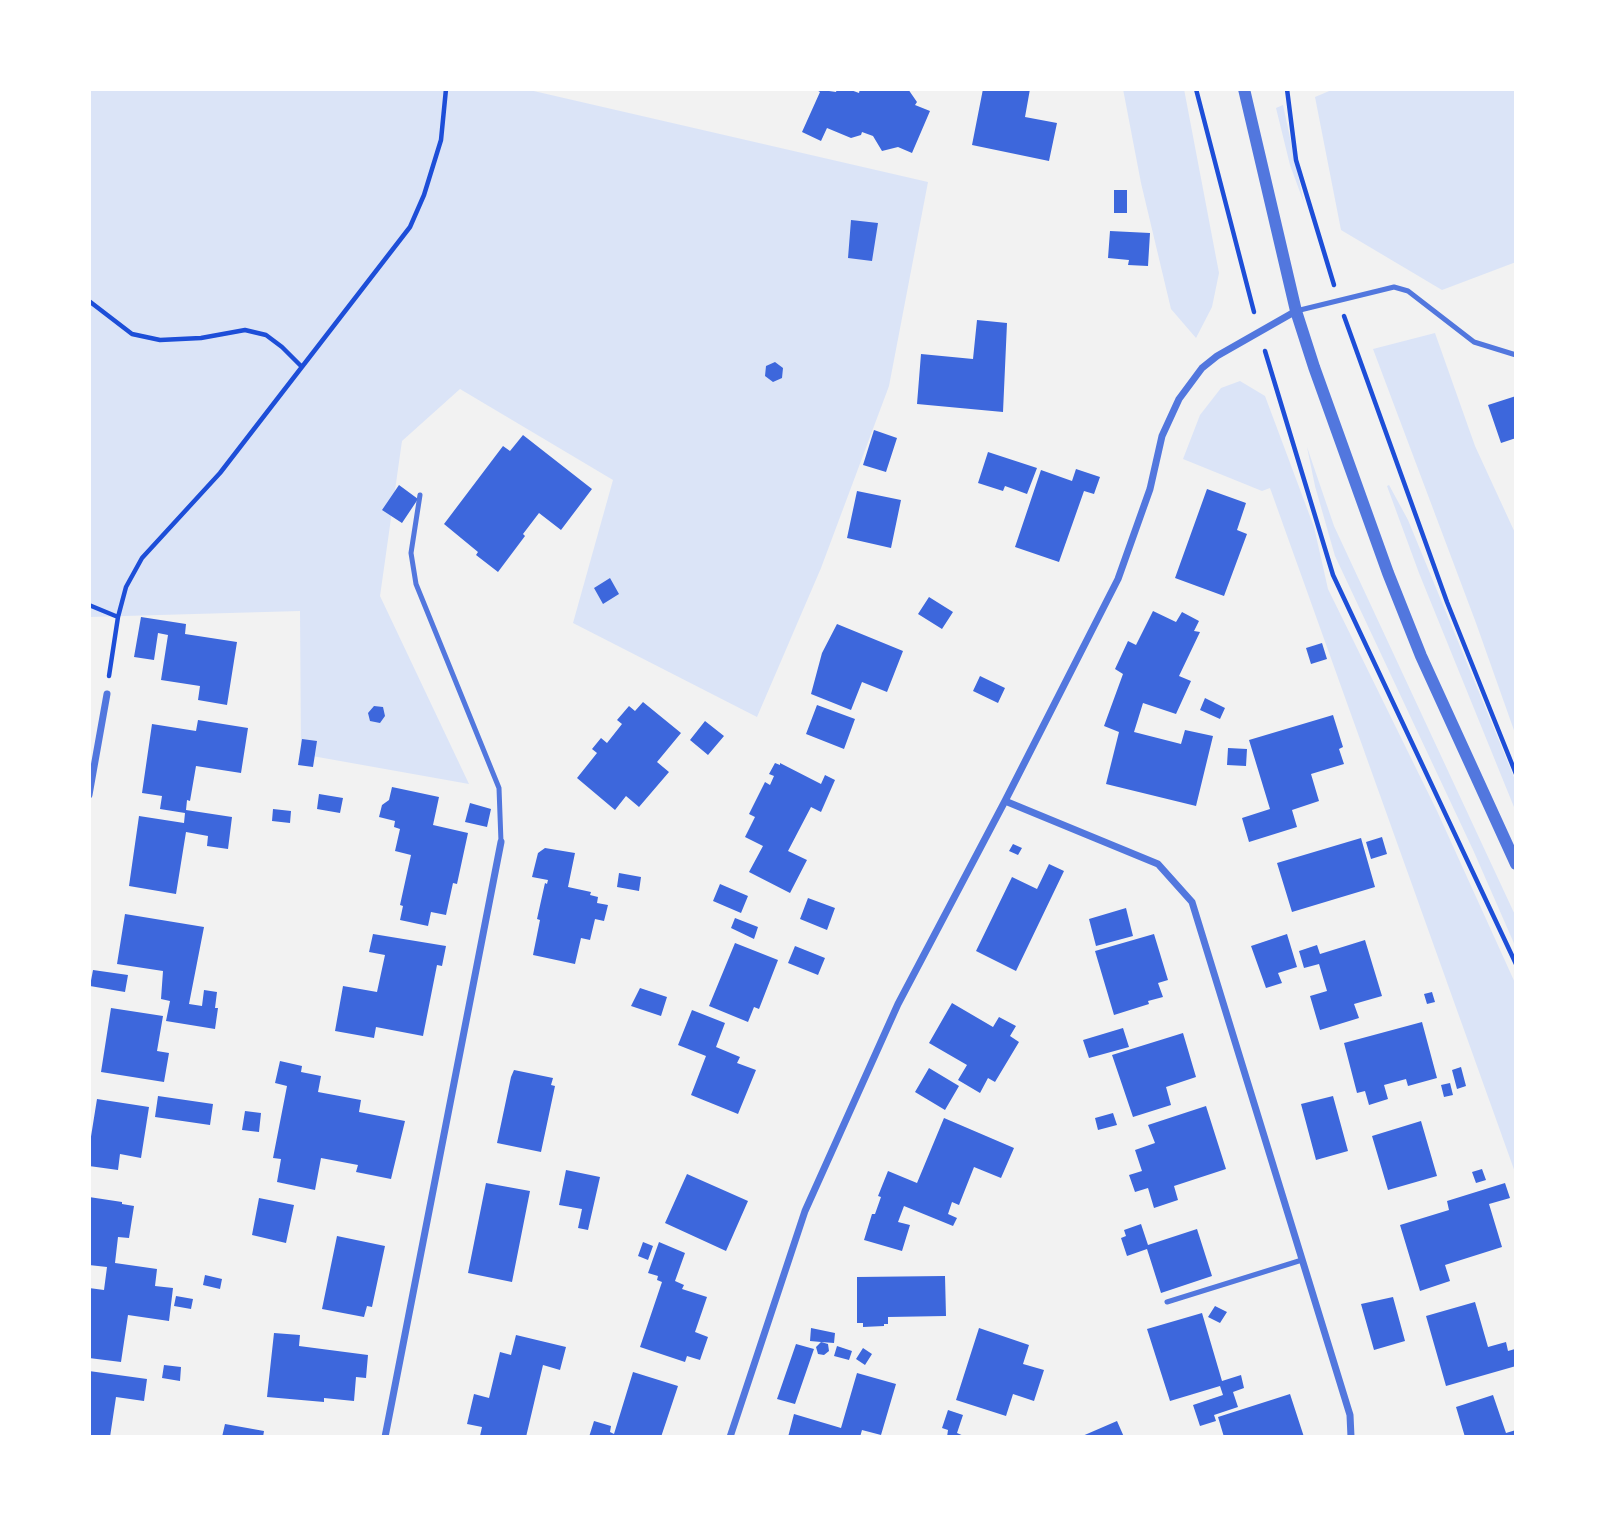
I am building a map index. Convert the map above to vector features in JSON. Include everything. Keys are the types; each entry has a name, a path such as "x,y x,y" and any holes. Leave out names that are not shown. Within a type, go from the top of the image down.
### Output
{"street":[{"path":"1244,89 1296,311 1343,450 1411,632 1516,863"},
{"path":"730,1437 805,1211 898,1004 1118,579 1150,489 1162,436 1179,399 1202,368 1227,350 1296,311"},
{"path":"89,795 107,694"},
{"path":"1005,801 1158,864 1192,902 1350,1415 1351,1437"},
{"path":"385,1437 501,842"}],"lane":[{"path":"1296,311 1394,286 1408,291 1474,342 1516,355"},
{"path":"421,495 411,553 416,584 499,789 501,842"},
{"path":"1167,1302 1302,1260"}],"path":[{"path":"107,694 118,617 126,587 142,558 220,473 410,227 424,195 441,140 446,89"},
{"path":"1196,89 1259,331 1333,575 1516,964"},
{"path":"1287,89 1296,160 1339,300 1442,589 1516,774"},
{"path":"89,300 132,334 160,340 201,338 245,330 265,335 302,367"},
{"path":"89,605 118,617"}],"shaded area":[{"path":"89,89 525,89 928,182 889,386 821,568 757,717 573,623 613,480 460,389 402,441 380,596 469,784 301,754 300,611 89,617"},
{"path":"1123,89 1184,89 1219,273 1212,307 1196,338 1171,309 1141,183"},
{"path":"1334,89 1516,89 1516,262 1442,290 1341,230 1315,97"},
{"path":"1283,105 1304,203 1290,165 1276,108"},
{"path":"1435,333 1475,446 1516,535 1516,736 1373,349"},
{"path":"1240,381 1265,396 1314,527 1328,589 1437,811 1516,985 1516,1175 1270,488 1262,491 1183,459 1200,415 1221,388"},
{"path":"1307,447 1334,526 1516,917 1516,948 1474,852 1335,556"},
{"path":"1389,485 1408,520 1516,782 1516,812 1419,573 1387,486"}],"building":[{"path":"815,89 836,92 837,89 848,89 859,93 860,89 908,89 917,102 915,105 930,111 912,153 898,147 882,151 873,136 862,132 861,135 851,138 827,128 821,141 802,132 820,92"},
{"path":"983,89 1030,89 1025,117 1057,123 1049,161 972,145"},
{"path":"1114,190 1127,190 1127,213 1114,213"},
{"path":"851,220 878,223 872,261 848,258"},
{"path":"1110,231 1150,233 1148,266 1128,265 1129,260 1108,258"},
{"path":"977,320 1007,323 1003,412 917,404 921,354 973,359"},
{"path":"775,362 783,368 782,378 773,382 765,376 766,366"},
{"path":"1516,396 1516,438 1501,443 1488,405"},
{"path":"874,430 897,438 886,472 863,465"},
{"path":"523,435 592,489 561,530 539,513 498,572 444,524 503,446 510,451"},
{"path":"988,452 1037,468 1027,494 1005,486 1003,491 978,483"},
{"path":"1076,469 1100,477 1094,494 1084,491 1059,562 1015,547 1041,470 1072,481"},
{"path":"399,485 418,499 402,523 382,510"},
{"path":"1207,489 1246,503 1237,530 1247,534 1224,596 1175,578"},
{"path":"857,491 901,500 891,548 847,538"},
{"path":"610,578 619,594 603,604 594,588"},
{"path":"929,597 953,612 942,629 918,614"},
{"path":"1153,611 1176,622 1182,612 1199,621 1194,631 1200,632 1179,676 1191,681 1176,714 1143,703 1134,732 1181,744 1185,730 1213,736 1196,806 1106,784 1119,732 1104,726 1123,674 1115,669 1128,641 1136,645"},
{"path":"141,617 186,624 185,634 237,642 227,705 198,700 200,686 161,680 168,635 158,633 154,660 134,657"},
{"path":"837,624 903,651 887,692 862,682 851,710 811,694 822,653"},
{"path":"1322,643 1327,659 1311,664 1306,648"},
{"path":"980,676 1005,688 998,703 973,691"},
{"path":"1205,698 1225,708 1220,719 1200,710"},
{"path":"643,702 681,733 657,762 669,772 639,807 626,796 615,810 577,778 597,753 592,749 601,738 607,743 622,724 617,720 629,706 635,711"},
{"path":"817,705 855,719 844,749 806,734"},
{"path":"374,706 383,707 385,716 380,723 370,721 368,713"},
{"path":"1333,715 1343,747 1339,749 1344,764 1311,774 1319,801 1292,810 1297,827 1249,842 1242,818 1270,809 1249,740"},
{"path":"198,720 248,728 241,773 196,766 190,801 187,800 186,810 232,817 228,849 207,846 208,836 186,832 176,894 129,886 139,816 184,823 185,813 160,809 162,796 142,793 152,724 196,731"},
{"path":"705,721 724,736 708,755 690,740"},
{"path":"302,739 317,741 313,767 298,765"},
{"path":"1228,748 1247,749 1246,766 1227,765"},
{"path":"775,763 821,784 825,775 835,780 821,812 811,807 788,851 807,860 790,893 749,872 763,846 745,837 755,817 749,814 765,782 770,785 774,776 769,774"},
{"path":"392,787 439,797 433,825 468,833 457,884 453,883 446,915 431,912 428,926 400,920 403,906 400,905 411,855 395,851 400,829 394,827 395,821 379,817 382,805 389,800"},
{"path":"319,794 343,798 340,813 317,809"},
{"path":"470,803 491,809 487,827 465,822"},
{"path":"273,809 291,811 290,823 272,821"},
{"path":"1382,837 1387,854 1371,859 1366,842"},
{"path":"1361,838 1375,887 1292,912 1277,863"},
{"path":"1013,844 1022,848 1018,855 1009,851"},
{"path":"545,848 575,853 568,887 591,892 590,895 598,897 597,903 608,905 604,921 595,919 590,940 581,938 575,964 533,955 540,920 537,919 548,880 532,877 538,853"},
{"path":"1049,864 1064,871 1016,971 976,951 1012,877 1037,889"},
{"path":"619,873 641,877 639,891 617,887"},
{"path":"720,884 748,896 741,913 713,901"},
{"path":"808,898 835,908 827,930 800,919"},
{"path":"1126,908 1133,936 1096,946 1089,919"},
{"path":"125,914 204,927 189,1004 202,1006 204,990 217,992 215,1029 166,1021 170,1001 161,999 163,971 117,964"},
{"path":"735,918 758,927 754,939 731,928"},
{"path":"373,934 446,946 442,966 437,965 423,1036 376,1027 374,1038 335,1031 343,986 377,992 385,955 369,952"},
{"path":"1154,934 1168,980 1158,983 1163,997 1114,1015 1095,951"},
{"path":"1287,934 1297,967 1278,973 1282,983 1266,988 1251,946"},
{"path":"1365,940 1382,996 1354,1004 1359,1018 1320,1030 1310,996 1327,991 1319,964 1304,968 1299,951 1317,945 1320,954"},
{"path":"735,943 778,960 759,1009 754,1007 748,1022 709,1006"},
{"path":"795,946 825,958 818,975 788,963"},
{"path":"93,970 128,975 125,992 90,986"},
{"path":"640,988 667,997 661,1016 631,1006"},
{"path":"1432,992 1435,1002 1427,1004 1424,994"},
{"path":"952,1003 993,1027 999,1017 1016,1026 1010,1036 1019,1042 995,1082 988,1078 980,1093 958,1080 967,1065 929,1043"},
{"path":"111,1008 163,1016 157,1051 169,1053 164,1082 101,1072"},
{"path":"692,1010 725,1023 716,1047 740,1057 737,1063 756,1070 738,1114 691,1095 706,1056 678,1045"},
{"path":"1422,1022 1437,1078 1408,1086 1406,1079 1384,1085 1388,1099 1369,1105 1365,1091 1357,1093 1344,1043"},
{"path":"1123,1028 1129,1047 1089,1058 1083,1040"},
{"path":"1183,1033 1196,1077 1166,1087 1171,1105 1133,1117 1112,1055"},
{"path":"280,1061 302,1066 301,1072 321,1076 318,1092 361,1100 359,1112 405,1121 391,1179 356,1172 358,1165 321,1158 315,1190 277,1182 281,1159 273,1158 287,1086 275,1083"},
{"path":"1461,1067 1466,1086 1457,1089 1452,1070"},
{"path":"929,1068 959,1086 945,1110 915,1092"},
{"path":"514,1070 553,1078 551,1085 555,1086 541,1152 497,1143"},
{"path":"1450,1083 1453,1095 1444,1097 1441,1085"},
{"path":"158,1096 213,1104 210,1125 155,1117"},
{"path":"1333,1096 1348,1151 1316,1160 1301,1104"},
{"path":"97,1099 149,1107 141,1158 120,1154 118,1170 89,1166"},
{"path":"1206,1106 1226,1169 1174,1186 1178,1200 1154,1208 1148,1188 1135,1192 1129,1175 1142,1171 1135,1150 1155,1143 1148,1125"},
{"path":"245,1111 261,1113 259,1132 242,1130"},
{"path":"1113,1113 1117,1125 1098,1130 1095,1118"},
{"path":"944,1118 1014,1148 1001,1178 974,1167 959,1205 952,1202 948,1214 957,1218 953,1226 904,1206 898,1222 910,1225 902,1251 864,1240 888,1171 917,1183"},
{"path":"1421,1121 1437,1176 1388,1190 1372,1136"},
{"path":"1482,1169 1486,1180 1476,1183 1472,1172"},
{"path":"566,1170 600,1177 588,1230 578,1228 582,1209 559,1205"},
{"path":"687,1174 748,1201 726,1251 665,1223"},
{"path":"486,1183 530,1191 512,1282 468,1273"},
{"path":"1505,1183 1510,1198 1489,1204 1502,1247 1445,1265 1450,1281 1420,1291 1400,1225 1449,1210 1447,1201"},
{"path":"89,1197 134,1206 129,1238 118,1237 115,1263 157,1269 155,1286 173,1288 169,1321 128,1315 121,1362 89,1358 89,1288 104,1290 107,1267 89,1265"},
{"path":"259,1198 294,1205 286,1243 252,1235"},
{"path":"1141,1224 1148,1245 1197,1229 1212,1276 1161,1293 1147,1249 1127,1256 1121,1238 1126,1236 1124,1230"},
{"path":"337,1236 385,1246 372,1307 367,1306 364,1317 322,1309"},
{"path":"643,1242 653,1246 648,1260 638,1256"},
{"path":"659,1242 685,1253 675,1281 684,1285 682,1289 707,1297 695,1332 708,1337 700,1360 687,1356 685,1362 640,1347 662,1282 657,1280 658,1276 648,1273"},
{"path":"205,1275 222,1279 220,1289 203,1285"},
{"path":"945,1276 946,1316 888,1317 888,1324 884,1326 863,1327 863,1323 857,1323 857,1277"},
{"path":"176,1296 193,1299 191,1309 174,1306"},
{"path":"1393,1297 1405,1341 1374,1350 1361,1304"},
{"path":"1475,1302 1488,1347 1506,1342 1508,1351 1515,1349 1516,1366 1446,1386 1426,1316"},
{"path":"1215,1306 1227,1312 1220,1323 1208,1317"},
{"path":"1202,1313 1222,1381 1241,1375 1244,1388 1233,1392 1238,1407 1214,1415 1216,1421 1200,1426 1193,1405 1223,1395 1220,1386 1170,1401 1147,1329"},
{"path":"811,1328 835,1333 834,1343 810,1341"},
{"path":"979,1328 1029,1345 1023,1364 1044,1370 1034,1401 1013,1394 1006,1416 956,1400"},
{"path":"274,1333 300,1335 299,1346 368,1355 366,1378 356,1377 354,1401 324,1398 324,1402 267,1397"},
{"path":"516,1335 566,1347 560,1370 543,1365 526,1437 480,1436 482,1427 467,1424 474,1394 489,1398 500,1352 511,1355"},
{"path":"821,1342 828,1344 829,1351 824,1355 818,1354 816,1347"},
{"path":"796,1344 814,1349 795,1404 777,1399"},
{"path":"837,1346 852,1351 849,1360 834,1356"},
{"path":"863,1348 872,1354 865,1365 856,1359"},
{"path":"164,1365 181,1367 180,1381 162,1378"},
{"path":"89,1371 147,1379 144,1401 116,1397 110,1437 89,1437"},
{"path":"633,1372 678,1386 661,1437 589,1437 594,1421 611,1426 610,1432 614,1434"},
{"path":"857,1373 896,1384 881,1435 862,1430 860,1437 788,1437 794,1414 841,1428"},
{"path":"1290,1394 1304,1437 1224,1437 1218,1417"},
{"path":"1493,1395 1506,1433 1516,1430 1516,1437 1465,1437 1456,1407"},
{"path":"948,1410 963,1415 957,1433 966,1437 947,1437 948,1430 942,1428"},
{"path":"1117,1421 1124,1437 1080,1437"},
{"path":"225,1424 264,1431 263,1437 222,1437"}]}
